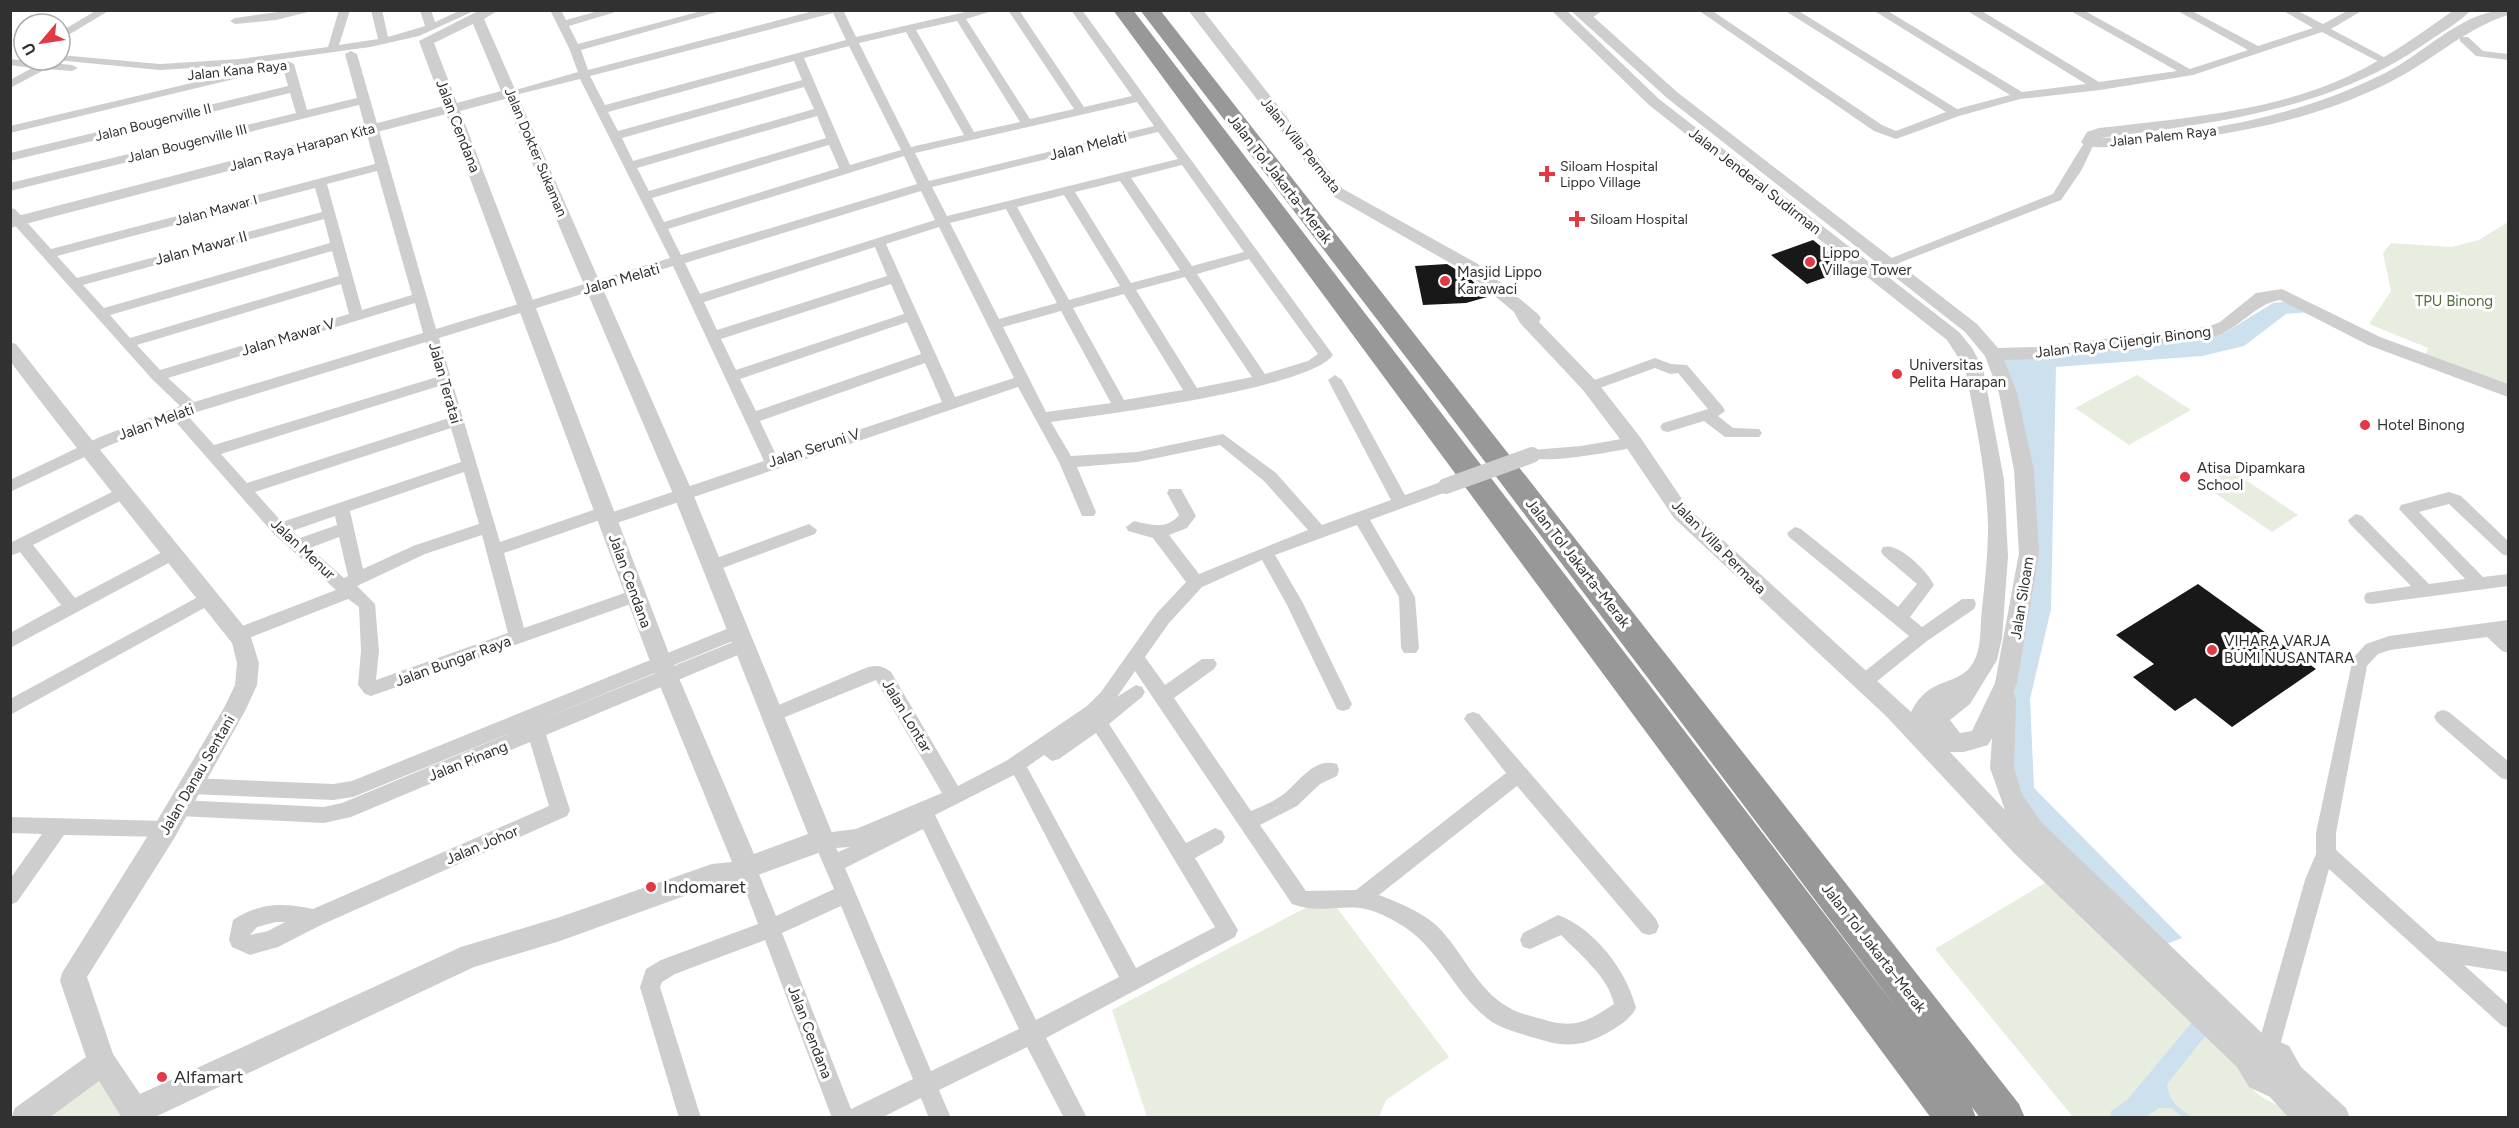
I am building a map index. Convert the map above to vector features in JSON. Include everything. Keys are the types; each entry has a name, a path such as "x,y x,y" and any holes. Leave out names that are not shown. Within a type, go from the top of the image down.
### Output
{"highway":[{"name":"Jalan Tol Jakarta–Merak","path":"1122,10 1956,1118"},
{"name":"Jalan Tol Jakarta–Merak","path":"1149,10 2005,1118"}],"street":[{"path":"72,30 105,10"},
{"path":"235,21 276,17 311,10"},
{"path":"332,50 345,10"},
{"path":"376,10 384,41"},
{"path":"425,10 428,34"},
{"path":"72,59 160,67 197,66 332,50 428,34 474,14 492,10"},
{"path":"555,10 575,48 584,75 678,262 771,460"},
{"path":"562,24 617,10"},
{"path":"575,48 719,10"},
{"path":"835,10 854,40 1041,418 1067,462 1088,512"},
{"name":"Jalan Raya Harapan Kita","path":"14,219 835,10"},
{"path":"602,110 854,40 990,10"},
{"path":"1013,10 1081,111"},
{"path":"1041,418 1193,394 1262,380 1320,363 1326,355 1076,10"},
{"name":"Jalan Villa Permata","path":"1195,10 1337,192 1472,268 1522,311 1526,319 1594,385 1693,511 1919,724"},
{"name":"Jalan Jenderal Sudirman","path":"1558,10 1654,102 1903,295 1953,336 1966,352 1974,368 1994,474 1998,549 1989,653 1982,669 1971,679 1962,697 1941,714 1937,722 1954,743"},
{"path":"1703,10 1884,132 1900,134 1955,113 2020,96 2100,87 2189,73 2324,28 2358,10"},
{"path":"1789,10 1955,113"},
{"path":"1878,10 2020,96"},
{"path":"1971,10 2100,87"},
{"path":"2074,10 2189,73"},
{"path":"2181,10 2259,51"},
{"path":"2287,10 2386,62"},
{"name":"Jalan Palem Raya","path":"2464,10 2386,62 2356,77 2268,109 2216,119 2099,133 2092,135 2089,142 2199,134 2269,121 2326,104 2386,78 2460,37 2487,18 2508,11"},
{"name":"Jalan Jenderal Sudirman","path":"1587,13 1672,95 1971,328"},
{"name":"Jalan Dokter Sukaman","path":"474,14 511,93 593,286"},
{"path":"960,16 1027,124"},
{"path":"909,27 971,137"},
{"path":"2437,28 2460,37 2484,54 2508,57"},
{"name":"Jalan Kana Raya","path":"72,68 162,76 216,75 351,54 428,34"},
{"name":"Jalan Cendana","path":"428,34 451,109 528,306 738,872 771,929 843,1118"},
{"name":"Jalan Teratai","path":"351,54 455,422 471,464 518,638"},
{"path":"797,56 846,170"},
{"path":"1636,62 1635,71 1640,78 1685,117 1687,122 1682,124"},
{"path":"288,64 302,115"},
{"path":"10,130 263,69"},
{"path":"10,85 33,72"},
{"path":"615,136 808,82"},
{"name":"Jalan Bougenville II","path":"10,157 295,88"},
{"path":"660,227 909,151 1138,98"},
{"name":"Jalan Bougenville III","path":"10,187 363,99"},
{"path":"630,166 821,111"},
{"name":"Jalan Melati","path":"10,487 87,450 184,411 926,185 1161,128"},
{"path":"645,196 833,140"},
{"path":"1903,295 1903,288 1887,272 1886,263 2057,197 2075,171 2089,142"},
{"path":"696,300 944,221 1185,161"},
{"name":"Jalan Mawar I","path":"50,254 382,166"},
{"path":"1124,177 1262,380"},
{"path":"320,182 357,316"},
{"path":"1068,191 1193,394"},
{"path":"1010,205 1120,406"},
{"name":"Jalan Mawar II","path":"74,282 328,214"},
{"name":"Jalan Menur","path":"14,219 50,254 157,376 184,411 210,452 279,529 297,546 350,585"},
{"path":"879,242 949,402"},
{"path":"101,313 336,246"},
{"path":"995,325 1252,254"},
{"path":"712,337 895,278"},
{"path":"128,343 345,279"},
{"path":"593,286 681,491 823,840 835,863 940,1118"},
{"name":"Jalan Raya Cijengir Binong","path":"1993,354 2038,353 2213,331 2226,326 2262,297 2282,294 2374,341 2508,391"},
{"name":"Jalan Mawar V","path":"157,376 420,297"},
{"path":"732,377 912,316"},
{"name":"Jalan Siloam","path":"1954,743 1966,743 1980,738 2006,683 2030,553 2024,470 2008,393 1993,354 1971,328"},
{"path":"753,418 929,356"},
{"name":"Jalan Danau Sentani","path":"14,358 238,634 242,640 248,663 246,685 192,786 75,973 73,981 102,1062 139,1115"},
{"path":"1594,385 1656,363 1670,369 1680,368 1717,407 1718,411 1668,427"},
{"name":"Jalan Seruni V","path":"495,550 606,516 1021,378"},
{"path":"210,452 443,380"},
{"path":"1335,380 1401,503"},
{"path":"1707,415 1730,433 1754,433"},
{"path":"244,490 455,422"},
{"path":"1067,462 1137,456 1223,439 1270,477 1319,532"},
{"path":"139,1115 374,1005 474,964 699,894 717,886 738,872 823,840 856,838 956,798 1013,767 1093,711 1107,697 1163,618 1196,582 1265,552 1532,456 1581,451 1638,441"},
{"name":"Jalan Villa Permata","path":"1638,441 1681,513 1919,724"},
{"path":"279,529 471,464"},
{"path":"73,608 17,547 124,492"},
{"path":"1134,527 1158,533 1181,524 1188,516 1175,493"},
{"path":"2480,584 2407,508 2449,498 2455,500 2508,550"},
{"path":"341,508 350,585 419,550 488,528"},
{"path":"1361,518 1407,597 1410,648"},
{"path":"2355,520 2426,591"},
{"path":"297,546 345,528"},
{"path":"712,566 809,530"},
{"path":"1158,533 1196,582"},
{"path":"1794,533 1921,636"},
{"path":"1889,551 1922,578 1926,585 1899,618"},
{"path":"1265,552 1295,603 1343,704"},
{"path":"10,641 172,554"},
{"path":"2372,598 2508,580"},
{"name":"Jalan Menur","path":"238,634 350,585"},
{"name":"Jalan Bungar Raya","path":"350,585 367,604 370,651 367,685 371,689 636,595"},
{"path":"10,708 209,597"},
{"path":"1869,677 1921,636 1968,604"},
{"path":"2336,1118 2285,1081 2259,1077 2258,1052 2315,880 2326,854 2326,833 2357,674 2364,654 2389,643 2500,628 2508,646"},
{"name":"Jalan Pinang","path":"10,825 58,828 173,818 334,813 534,725 742,638"},
{"path":"1135,656 1248,821 1292,892 1299,898 1308,901 1360,899 1394,911 1416,922 1438,940 1483,1000 1509,1019 1563,1037 1583,1034 1625,1008 1624,996 1616,983 1568,928 1558,924 1530,940"},
{"path":"1162,697 1208,664"},
{"name":"Jalan Lontar","path":"773,715 869,674 879,672 956,798"},
{"path":"1919,724 1928,700 1971,679"},
{"path":"2006,683 2002,768 2011,798 2032,830 2180,985"},
{"path":"835,863 1022,773 1098,722 1136,692"},
{"path":"2443,717 2508,772"},
{"path":"1473,719 1649,926"},
{"path":"856,1118 1032,1034 1228,930 1183,854 1098,722"},
{"path":"1919,724 1954,743"},
{"path":"1919,724 2023,845 2180,985 2231,1034 2258,1052"},
{"name":"Jalan Pinang","path":"192,786 342,792 534,725"},
{"name":"Jalan Johor","path":"314,918 554,814 560,805 534,725"},
{"path":"1248,821 1277,809 1292,799 1315,775 1330,770"},
{"path":"1022,773 1133,982"},
{"path":"1360,899 1503,784 1519,775"},
{"path":"928,820 1032,1034 1076,1118"},
{"path":"10,896 58,828"},
{"path":"1183,854 1215,837"},
{"path":"2326,854 2508,1018"},
{"path":"690,1118 650,981 660,970 771,929 847,893"},
{"path":"2433,950 2508,962"},
{"path":"25,1118 102,1062"},
{"path":"2285,1081 2309,1118"}],"green space":[{"name":"TPU Binong","path":"2508,222 2508,385 2425,356 2428,348 2369,324 2391,291 2383,253 2391,243 2451,247 2479,240"},
{"path":"2137,375 2191,410 2129,445 2075,408"},
{"path":"2229,469 2298,515 2272,532 2203,485"},
{"path":"2050,880 2235,1063 2254,1090 2295,1117 2073,1117 1935,949"},
{"path":"1328,896 1449,1057 1386,1100 1379,1117 1147,1117 1112,1010"},
{"path":"109,1054 139,1118 20,1118"}],"water":[{"path":"2292,301 2309,312 2286,314 2244,346 2202,356 2056,367 2051,609 2030,699 2034,788 2182,938 2161,946 2036,825 2006,769 2010,685 2034,557 1997,356 2187,341 2226,332 2273,303"},
{"path":"2193,1021 2207,1034 2167,1084 2175,1104 2192,1117 2183,1117 2171,1108 2159,1108 2145,1117 2112,1117 2110,1112 2128,1099"}],"building":[{"name":"Lippo Village Tower","path":"1813,240 1849,269 1807,284 1771,255"},
{"name":"Masjid Lippo Karawaci","path":"1447,264 1470,278 1487,297 1466,303 1423,305 1415,266"},
{"name":"VIHARA VARJA BUMI NUSANTARA","path":"2198,584 2316,669 2232,727 2195,698 2175,711 2133,677 2154,664 2116,635"}],"place":[{"name":"Siloam Hospital Lippo Village","path":"1547,174"},
{"name":"Siloam Hospital","path":"1577,219"},
{"name":"Lippo Village Tower","path":"1810,262"},
{"name":"Masjid Lippo Karawaci","path":"1445,281"},
{"name":"Universitas Pelita Harapan","path":"1897,374"},
{"name":"Hotel Binong","path":"2365,425"},
{"name":"Atisa Dipamkara School","path":"2185,477"},
{"name":"VIHARA VARJA BUMI NUSANTARA","path":"2212,650"},
{"name":"Indomaret","path":"651,887"},
{"name":"Alfamart","path":"162,1077"}]}
